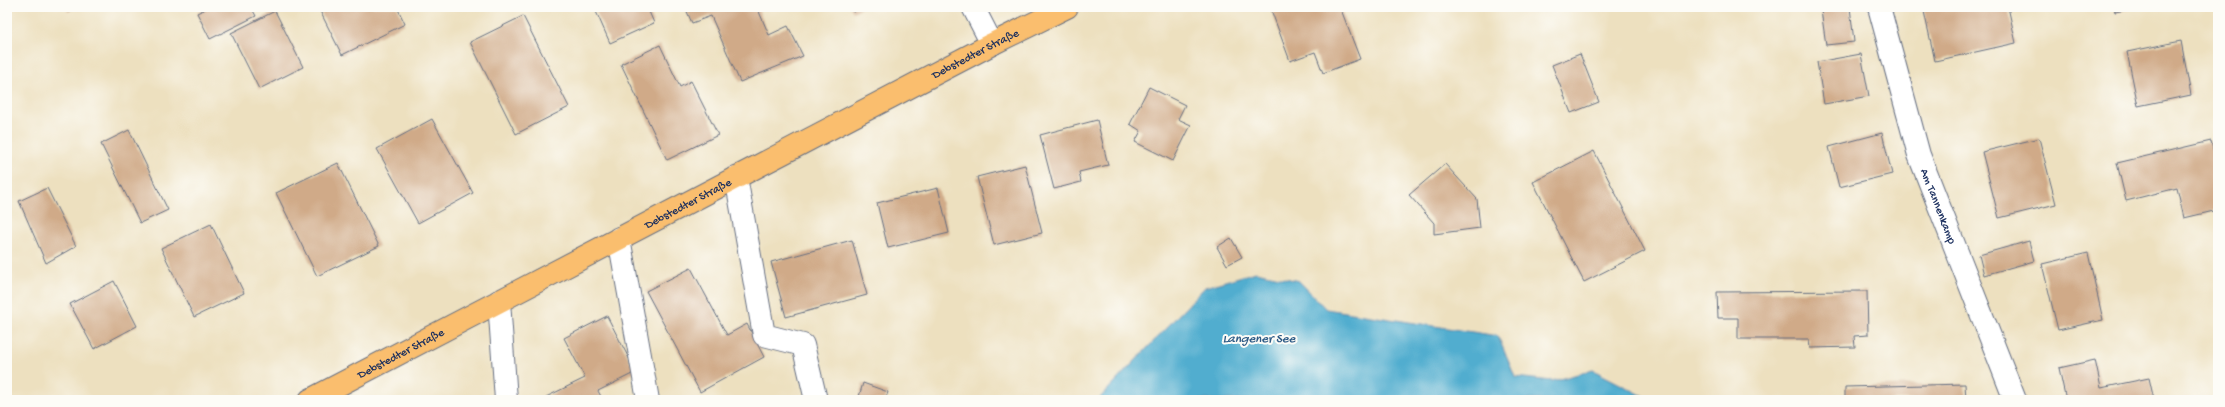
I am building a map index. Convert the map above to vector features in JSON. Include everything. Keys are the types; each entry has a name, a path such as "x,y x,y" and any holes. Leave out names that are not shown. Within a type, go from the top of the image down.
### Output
{"main road":[{"name":"Debstedter Straße","path":"310,400 736,177 1066,7"}],"street":[{"path":"973,7 992,44"},
{"name":"Am Tannenkamp","path":"1879,7 1919,155 2015,400"},
{"path":"736,177 764,335 803,345 816,400"},
{"path":"619,238 648,400"},
{"path":"499,301 506,400"}],"water":[{"name":"Langener See","path":"1256,272 1299,281 1326,309 1498,336 1515,377 1552,381 1593,370 1651,400 1098,400 1205,287"}],"building":[{"path":"66,7 77,7 68,12"},
{"path":"209,7 251,7 256,16 210,39 197,13"},
{"path":"318,7 397,7 405,24 342,55"},
{"path":"594,7 647,7 654,23 610,43"},
{"path":"685,7 757,7 769,35 788,26 803,56 740,82 711,16 692,23"},
{"path":"850,7 863,7 853,12"},
{"path":"1270,7 1340,7 1360,59 1323,73 1315,52 1290,61"},
{"path":"1850,7 1854,42 1826,45 1821,10"},
{"path":"1923,7 2008,7 2016,43 1935,61"},
{"path":"2114,7 2136,7 2137,8 2115,12"},
{"path":"275,11 303,67 259,89 231,33"},
{"path":"523,16 569,107 516,134 470,42"},
{"path":"2181,41 2191,95 2138,106 2127,52"},
{"path":"660,45 680,87 691,81 718,135 667,160 621,64"},
{"path":"1580,54 1599,102 1571,113 1552,65"},
{"path":"1861,54 1869,96 1824,104 1817,62"},
{"path":"1149,87 1185,105 1178,119 1191,125 1173,161 1135,142 1141,131 1130,124"},
{"path":"432,119 473,193 418,223 377,149"},
{"path":"1097,120 1108,165 1079,172 1081,182 1054,189 1040,135"},
{"path":"129,130 168,210 140,223 101,144"},
{"path":"1882,133 1892,174 1839,187 1829,147"},
{"path":"2039,138 2056,204 1999,218 1982,152"},
{"path":"2211,141 2218,169 2218,210 2184,218 2177,188 2126,201 2117,163"},
{"path":"1594,151 1645,251 1584,282 1533,182"},
{"path":"338,163 379,246 317,276 276,193"},
{"path":"1445,164 1477,199 1480,228 1434,234 1434,223 1409,195"},
{"path":"1025,165 1042,233 994,245 977,177"},
{"path":"47,188 76,246 46,263 19,201"},
{"path":"938,188 949,233 888,248 877,203"},
{"path":"211,224 244,293 194,317 161,248"},
{"path":"1231,238 1242,257 1227,265 1217,247"},
{"path":"852,240 867,295 786,317 771,262"},
{"path":"2029,241 2034,261 1984,275 1979,255"},
{"path":"2088,253 2103,320 2058,330 2042,264"},
{"path":"691,268 727,335 747,324 764,357 700,392 646,291"},
{"path":"114,281 137,326 94,349 70,304"},
{"path":"1867,291 1868,335 1854,336 1855,347 1810,348 1809,339 1738,339 1738,318 1718,318 1717,292"},
{"path":"607,316 636,372 598,391 603,400 548,400 546,397 585,378 564,338"},
{"path":"2095,360 2101,388 2149,378 2154,400 2066,400 2059,368"},
{"path":"863,383 888,392 885,400 858,400"},
{"path":"1965,384 1966,400 1845,400 1845,387"}]}
